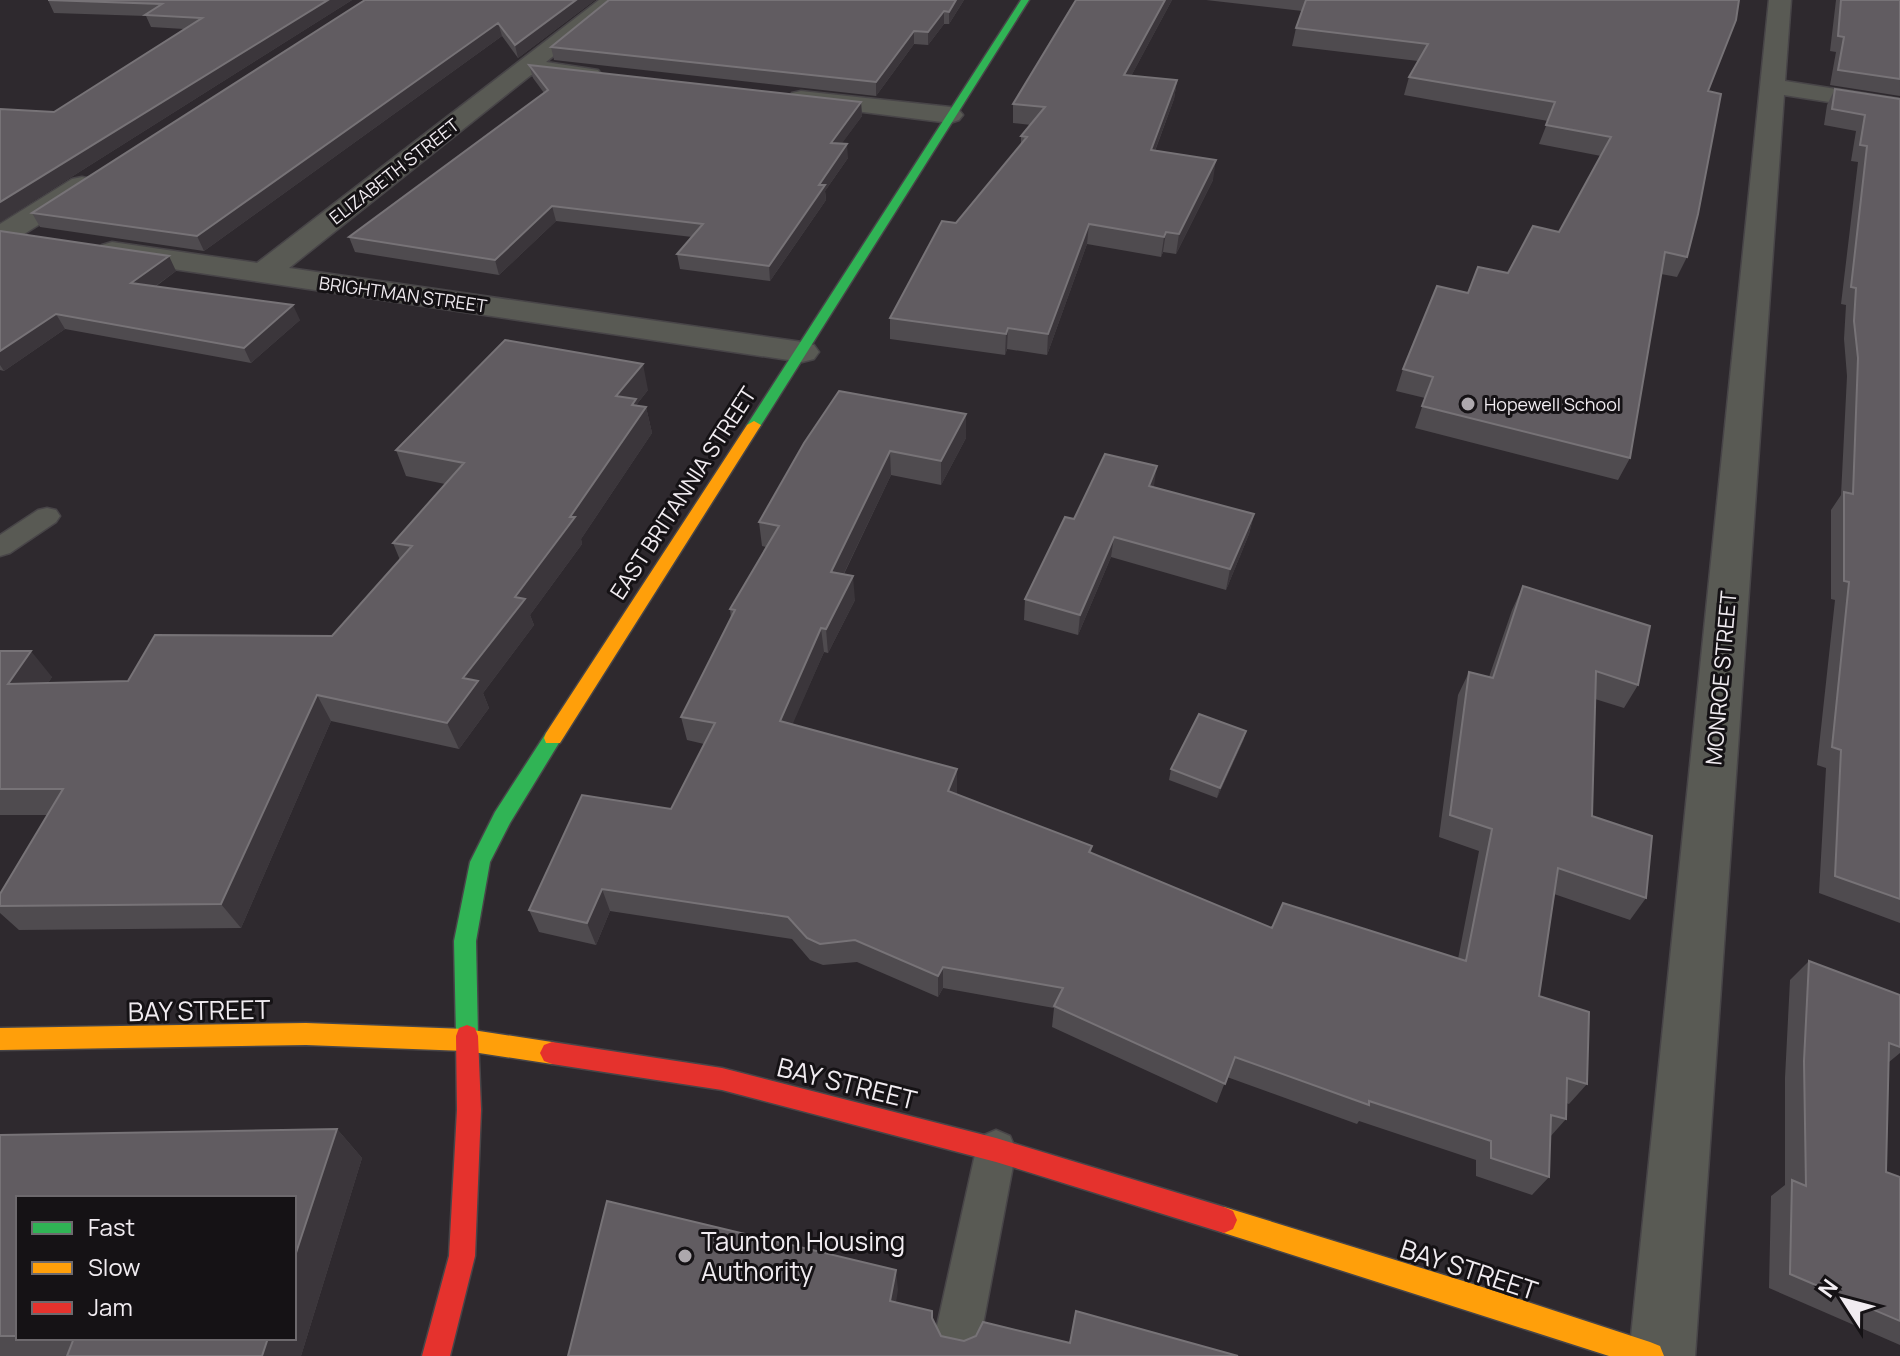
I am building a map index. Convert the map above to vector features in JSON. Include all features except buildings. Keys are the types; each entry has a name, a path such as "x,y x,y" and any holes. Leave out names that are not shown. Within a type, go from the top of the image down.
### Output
{"street":[{"name":"ELIZABETH STREET","path":"262,274 612,0"},
{"name":"EAST BRITANNIA STREET","path":"436,1356 462,1256 468,1138 465,941 480,862 502,818 1025,0"},
{"name":"MONROE STREET","path":"1662,1356 1780,0"},
{"path":"526,67 620,78"},
{"path":"1773,86 1900,106"},
{"path":"776,95 950,115"},
{"path":"2,236 102,173"},
{"path":"2,236 43,240"},
{"name":"BRIGHTMAN STREET","path":"90,247 802,352"},
{"name":"BAY STREET","path":"0,1039 306,1034 466,1040 722,1079 996,1150 1473,1297 1650,1356"}],"lane":[{"path":"0,547 47,516"},
{"path":"958,1335 996,1150"}],"traffic: fast":[{"path":"754,425 1025,0"},
{"path":"467,1036 465,941 480,862 502,818 553,738"}],"traffic: slow":[{"path":"553,738 754,425"},
{"path":"0,1039 306,1034 466,1040 552,1053"},
{"path":"1224,1220 1650,1356"}],"traffic: jam":[{"path":"436,1356 462,1256 469,1110 467,1036"},
{"path":"552,1053 722,1079 996,1150 1224,1220"}],"place":[{"name":"Hopewell School","path":"1468,404"},
{"name":"Taunton Housing Authority","path":"685,1256"}]}
